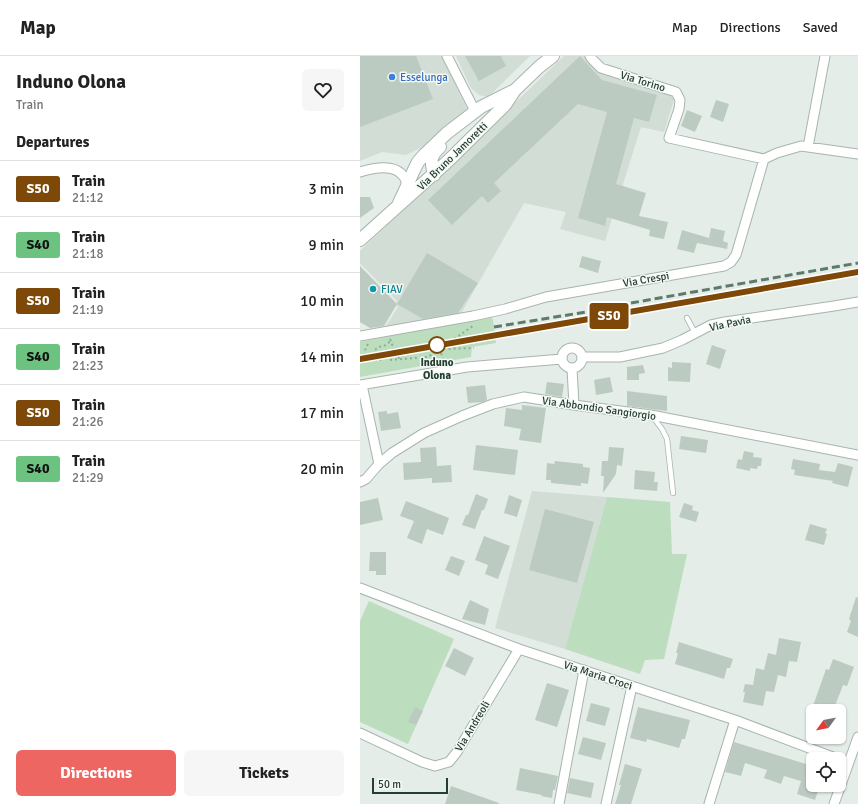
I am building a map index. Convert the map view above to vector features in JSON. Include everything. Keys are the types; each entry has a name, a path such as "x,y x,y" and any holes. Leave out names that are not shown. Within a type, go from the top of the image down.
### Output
{"street":[{"path":"433,171 465,135 474,121 447,56"},
{"name":"Via Bruno Jamoretti","path":"539,67 546,56"},
{"name":"Via Bruno Jamoretti","path":"360,240 395,210 433,171 505,105 514,90 553,56"},
{"name":"Via Torino","path":"590,56 601,68 676,92 680,100 679,109 669,138 764,159"},
{"path":"808,147 825,56"},
{"path":"395,210 418,162 424,154 447,133 481,107 514,90"},
{"path":"764,159 777,153 801,146 858,154"},
{"name":"Via Crespi","path":"360,336 472,316 505,309 546,297 724,266 731,262 736,255 764,159"},
{"path":"360,172 371,169 386,168 397,170 404,177 407,186"},
{"name":"Via Pavia","path":"583,357 620,357 642,353 663,348 711,325 858,302"},
{"path":"569,348 578,350 583,357 582,362 576,368 568,368 562,363 562,354 569,348"},
{"path":"378,464 361,385 467,367 562,359"},
{"path":"572,369 574,405"},
{"name":"Via Abbondio Sangiorgio","path":"360,482 366,479 378,464 392,453 424,433 493,404 524,397 652,415 858,455"},
{"name":"Via Maria Croci","path":"360,588 519,649 735,720 820,752"},
{"name":"Via Andreoli","path":"360,732 422,762 435,766 449,762 457,752 519,649"},
{"path":"559,804 584,670"},
{"path":"606,804 632,686"},
{"path":"709,804 735,720"},
{"path":"834,804 858,737"},
{"name":"Via Maria Croci","path":"846,762 858,766"}],"lane":[{"path":"686,318 695,333"},
{"path":"652,415 667,439 673,493"}],"path":[{"path":"390,360 428,357 477,323"},
{"path":"390,337 394,352 400,359"},
{"path":"364,360 373,355 376,349 391,341"},
{"path":"368,344 365,351 369,356"},
{"path":"440,349 474,348"},
{"path":"440,349 443,360"},
{"path":"360,360 382,360"}],"shaded area":[{"name":"Esselunga","path":"360,56 442,56 467,109 429,144 406,155 382,152 360,161"},
{"path":"456,56 530,56 488,97 479,95 471,88"},
{"path":"564,56 586,56 611,77 672,94 674,100 664,132 641,127 605,241 560,229 566,212 524,203 459,317 384,329 398,307 395,305 397,301 360,263 360,251"},
{"path":"532,491 607,497 565,649 495,628"}],"green space":[{"path":"491,316 493,320 496,343 472,347 471,357 360,377 360,342"},
{"path":"607,497 670,502 672,554 687,554 664,659 645,660 640,674 565,649"},
{"path":"369,601 454,639 408,744 360,722 360,621"}],"building":[{"name":"Esselunga","path":"360,56 416,56 433,99 360,127"},
{"path":"465,56 501,56 506,66 479,81"},
{"path":"580,56 602,80 657,95 649,122 634,118 616,184 646,193 639,216 668,222 664,239 649,236 650,230 607,217 605,226 578,218 607,112 578,104 494,183 501,191 488,203 482,196 452,225 428,200"},
{"path":"716,100 729,104 723,122 710,117"},
{"path":"687,110 702,116 695,132 681,126"},
{"path":"360,197 370,197 374,208 360,218"},
{"path":"711,228 725,231 723,241 728,243 727,249 697,243 694,253 677,249 682,230 709,238"},
{"path":"427,253 478,283 458,313 423,319 397,304"},
{"path":"582,256 601,261 598,273 579,267"},
{"path":"360,266 397,304 384,326 370,328 360,322"},
{"path":"712,345 726,350 720,369 706,364"},
{"path":"672,362 691,363 690,382 668,381 668,367 672,368"},
{"path":"643,365 645,373 639,374 639,380 627,380 627,367"},
{"path":"610,377 613,392 596,395 594,380"},
{"path":"547,382 564,384 562,397 545,394"},
{"path":"485,385 487,400 483,402 468,403 466,387"},
{"path":"627,391 667,396 667,411 627,406"},
{"path":"522,405 546,408 541,443 519,440 521,429 504,426 506,408 522,410"},
{"path":"387,411 387,414 398,412 401,428 381,431 378,412"},
{"path":"681,436 708,440 706,453 679,449"},
{"path":"476,445 518,450 515,475 473,470"},
{"path":"436,447 437,466 451,465 452,482 432,483 432,478 404,480 403,463 421,462 420,448"},
{"path":"609,447 624,448 622,466 617,465 616,474 603,493 604,476 601,476 602,461 608,461"},
{"path":"744,451 754,453 753,457 762,458 761,466 758,466 757,469 750,468 750,471 736,468 738,459 742,460"},
{"path":"793,459 820,464 819,470 835,472 838,463 853,467 848,487 832,483 833,481 794,475 795,470 791,469"},
{"path":"555,461 583,464 583,467 590,468 588,484 581,483 581,486 551,483 551,480 546,480 547,463 554,464"},
{"path":"635,470 655,472 654,482 658,482 657,491 634,489"},
{"path":"476,494 488,499 475,529 462,525 466,515 468,515"},
{"path":"509,495 522,500 517,517 504,513"},
{"path":"378,498 383,520 360,525 360,502"},
{"path":"406,501 449,518 443,535 427,529 422,544 407,538 414,521 400,516"},
{"path":"684,503 693,506 692,510 699,512 696,522 679,517"},
{"path":"545,509 594,522 577,583 529,570"},
{"path":"810,524 827,529 825,533 827,534 824,545 805,540"},
{"path":"484,536 510,546 498,579 485,574 488,565 475,560"},
{"path":"370,552 386,552 386,575 376,575 376,571 369,571"},
{"path":"451,556 465,561 459,576 445,570"},
{"path":"856,597 858,598 858,637 847,632 851,621 849,619"},
{"path":"470,600 489,609 485,625 462,619"},
{"path":"779,638 801,642 797,662 789,661 786,677 778,675 774,692 766,691 763,706 743,702 745,684 753,685 756,668 764,670 768,653 776,655"},
{"path":"679,642 733,659 730,668 727,668 724,679 675,664"},
{"path":"454,648 474,658 465,676 445,666"},
{"path":"833,659 854,667 847,686 843,685 836,704 814,704 826,669 829,670"},
{"path":"547,683 569,690 557,727 535,720"},
{"path":"591,703 610,708 605,726 586,721"},
{"path":"415,707 423,711 416,725 408,722"},
{"path":"638,707 690,720 685,739 682,739 679,748 647,739 646,742 630,738"},
{"path":"583,737 606,743 601,760 578,754"},
{"path":"734,742 806,764 806,792 818,792 815,800 797,794 801,781 784,776 781,784 764,778 767,770 745,763 741,776 725,772"},
{"path":"625,764 642,769 631,804 615,804 621,785 619,785"},
{"path":"520,768 558,776 552,798 516,790"},
{"path":"570,778 594,783 591,798 567,793"},
{"path":"451,786 499,803 445,804"}],"railway":[{"path":"631,303 858,263"},
{"path":"633,312 858,272"},
{"path":"494,327 592,311"},
{"path":"495,335 593,318"}],"train":[{"name":"S50","path":"360,359 858,272"}],"place":[{"name":"Esselunga","path":"392,77"},
{"name":"FIAV","path":"373,289"},
{"name":"Induno Olona","path":"437,345"}]}
